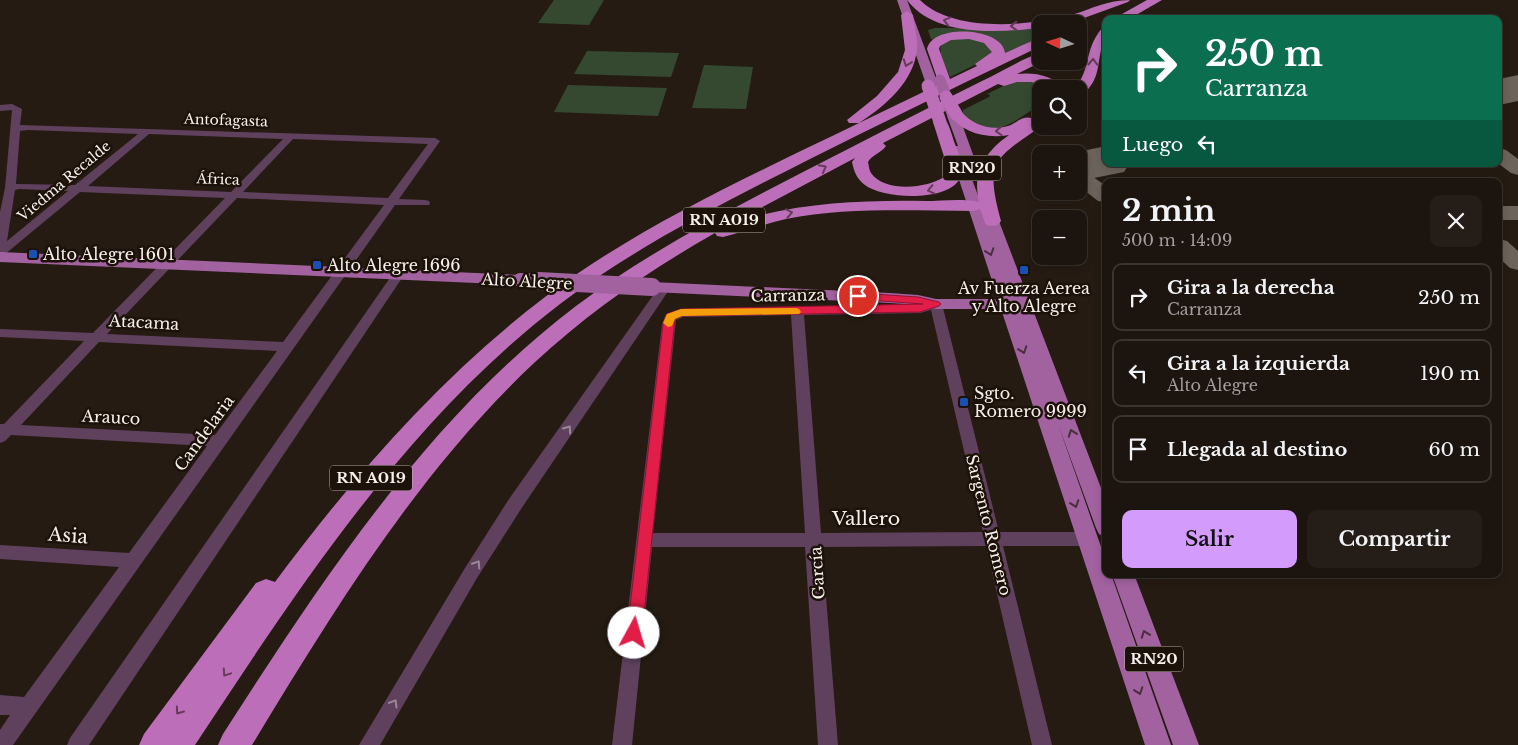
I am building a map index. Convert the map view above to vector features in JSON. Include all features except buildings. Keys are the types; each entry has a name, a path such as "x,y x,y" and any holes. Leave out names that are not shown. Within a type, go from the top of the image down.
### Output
{"highway":[{"path":"912,0 919,8 930,15 956,23 992,26 1032,24"},
{"path":"1081,15 1125,0"},
{"path":"1088,18 1125,0"},
{"path":"1127,15 1157,0"},
{"path":"1134,15 1157,0"},
{"path":"781,160 857,118 883,98 896,84 906,68 911,50 908,15"},
{"path":"1088,34 1102,27"},
{"path":"615,257 678,212 781,160 988,61 997,55 997,47 987,40 968,35 954,35 938,39 933,49 936,82 947,109 972,127 1000,132 1018,127 1032,117"},
{"path":"1087,81 1091,76 1094,65 1094,49 1102,36"},
{"name":"RN A019","path":"178,745 264,618 311,554 404,440 444,396 544,308 615,257 684,217 1032,45"},
{"name":"RN A019","path":"234,745 308,630 383,522 442,448 475,409 521,364 577,315 648,264 749,206 947,109 1032,62"},
{"path":"926,68 936,82 947,109 955,166 954,175 948,183 926,191 905,192 879,186 866,177 860,167 861,159 871,150 947,109 1007,80 1018,78 1035,80"},
{"path":"992,221 984,184 988,165 998,152 1032,127"},
{"path":"239,745 321,632 394,523 451,451 524,372 554,344 612,297 690,246 728,230 772,216 815,208 847,205 974,206"},
{"path":"155,745 291,558 332,506 391,438 434,392 514,320 593,272"}],"main road":[{"path":"902,0 926,68"},
{"path":"912,0 936,82"},
{"name":"RN20","path":"947,109 974,206 1016,304 1102,518"},
{"name":"RN20","path":"947,109 992,221 1087,539 1158,745"},
{"name":"Alto Alegre","path":"2,252 166,264 890,298 918,300 936,304 1016,304"},
{"name":"RN20","path":"1124,578 1186,745"}],"street":[{"path":"0,108 12,107 17,109 10,188 3,210 0,242 2,252"},
{"name":"Antofagasta","path":"15,129 28,127 435,141"},
{"name":"Viedma Recalde","path":"2,252 147,131"},
{"path":"3,431 96,338 291,136"},
{"name":"Candelaria","path":"1,745 435,141"},
{"path":"0,154 12,151"},
{"name":"África","path":"10,188 78,188 425,203"},
{"path":"77,745 398,275"},
{"path":"369,745 471,573 658,287"},
{"name":"Carranza","path":"644,540 668,324 671,317 681,313 920,309 936,304"},
{"name":"Sargento Romero","path":"936,304 1042,745"},
{"name":"García","path":"797,312 815,540 828,745"},
{"name":"Atacama","path":"0,333 286,347"},
{"name":"Arauco","path":"3,431 220,441"},
{"name":"Vallero","path":"644,540 1087,539"},
{"path":"622,745 644,540"},
{"name":"Asia","path":"0,552 133,561"},
{"path":"0,705 29,706"}],"green space":[{"path":"554,0 604,0 589,25 538,23"},
{"path":"1032,26 1032,41 1001,55 987,38 933,40 928,30 935,28"},
{"path":"943,39 980,39 994,52 985,60 950,77 940,49"},
{"path":"587,51 679,53 671,77 574,74"},
{"path":"704,65 753,67 746,109 692,108"},
{"path":"1032,80 1032,110 1012,123 994,128 984,127 962,115 963,110 989,97 990,95 987,94 1014,81"},
{"path":"568,85 667,88 658,116 554,112"}],"taxiway":[{"path":"1502,156 1518,169"},
{"path":"1087,182 1102,193"},
{"path":"1502,213 1518,213"},
{"path":"1502,249 1518,263"}],"runway":[{"path":"1502,91 1518,88"},
{"path":"1087,165 1102,162"}],"slow traffic":[{"path":"668,323 671,317 681,313 796,312"}],"place":[{"name":"Alto Alegre 1601","path":"33,254"},
{"name":"Alto Alegre 1696","path":"317,265"},
{"name":"Av Fuerza Aerea y Alto Alegre","path":"1024,270"},
{"name":"Sgto. Romero 9999","path":"964,402"}],"route":[{"path":"634,633 668,324 671,317 681,313 920,309 936,304 918,300 858,296"}]}
